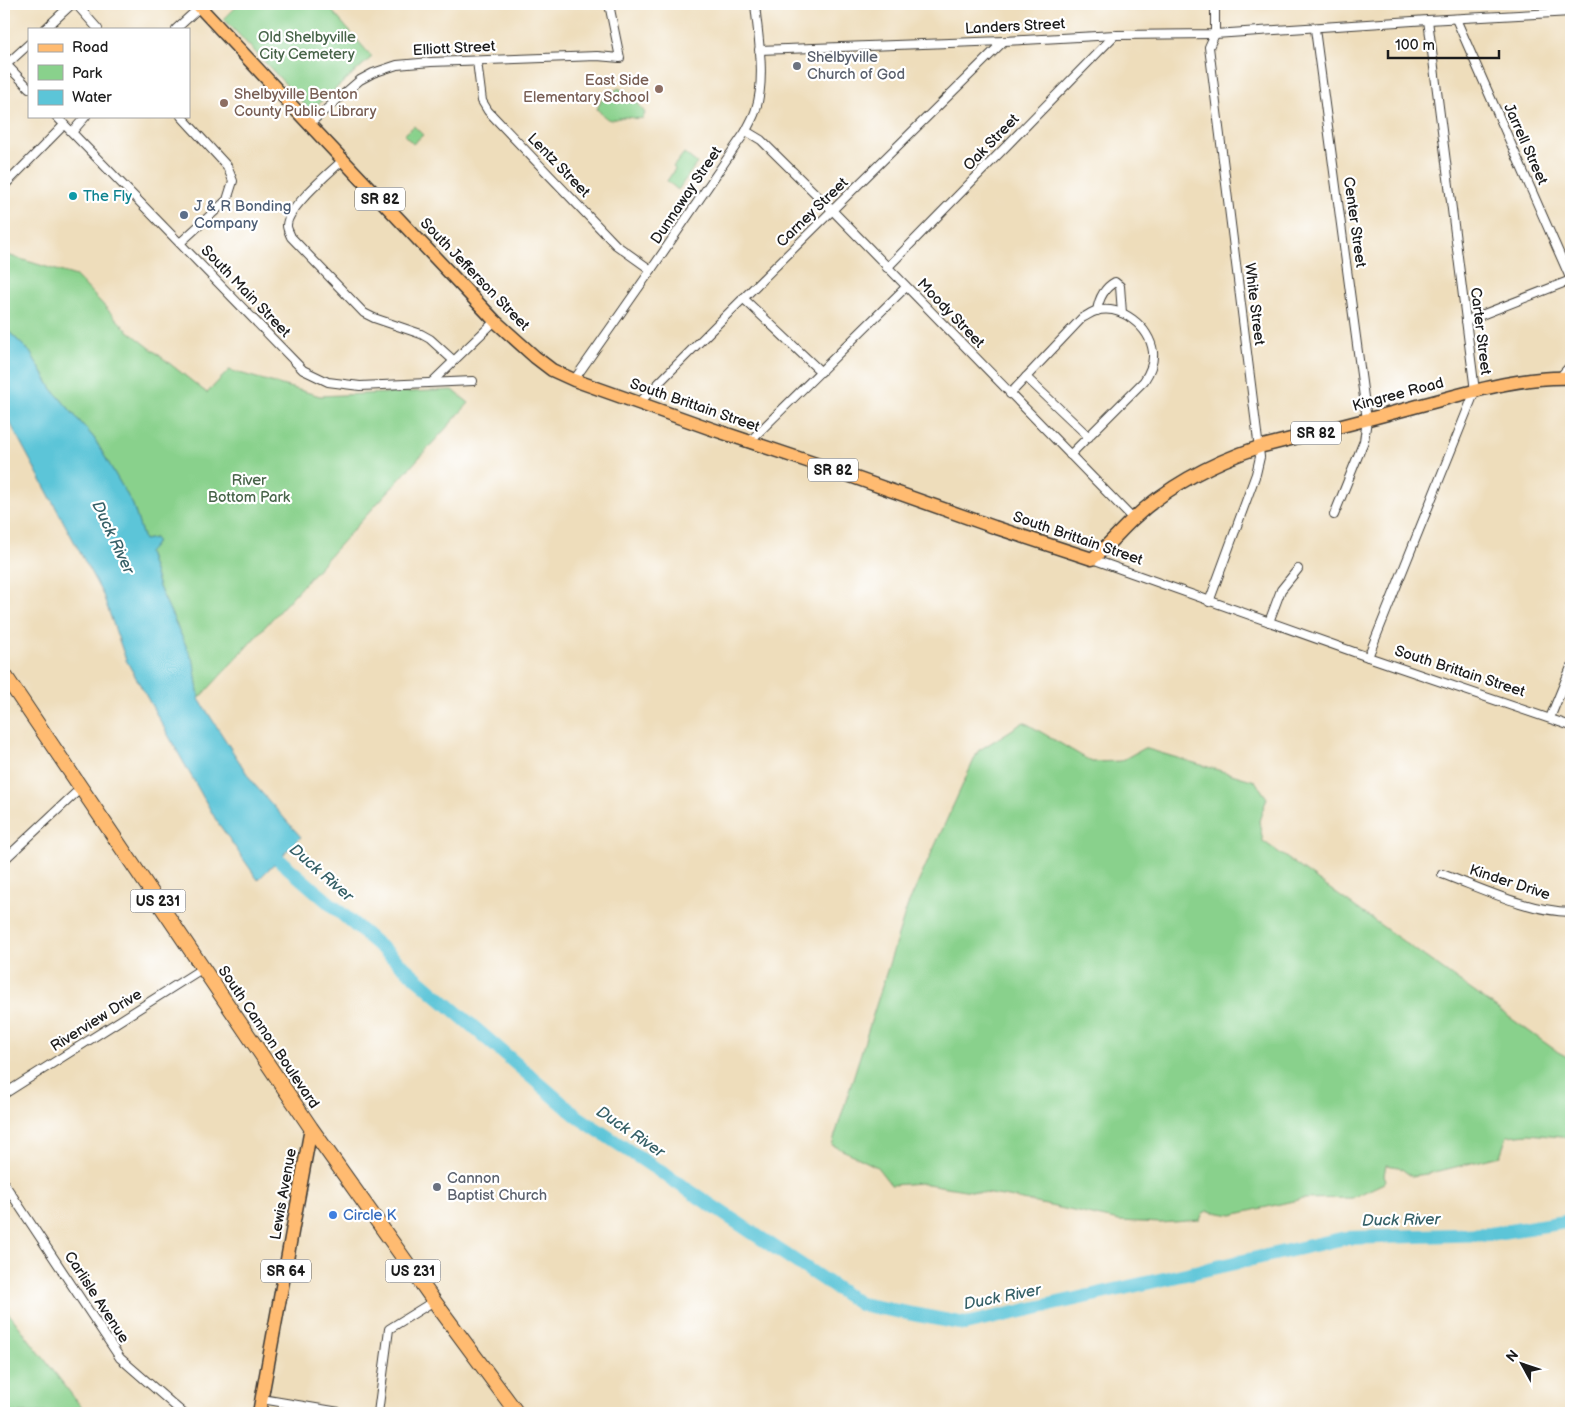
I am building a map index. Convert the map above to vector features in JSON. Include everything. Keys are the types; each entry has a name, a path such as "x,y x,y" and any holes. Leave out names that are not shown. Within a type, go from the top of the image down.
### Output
{"highway":[{"name":"South Cannon Boulevard","path":"4,674 311,1128 434,1301 517,1413"}],"main road":[{"name":"South Jefferson Street","path":"199,5 495,321 552,370 574,380"},
{"name":"Kingree Road","path":"1092,559 1157,498 1195,474 1236,455 1259,447 1475,390 1525,381 1566,377"},
{"name":"South Brittain Street","path":"574,380 1092,559"},
{"name":"Lewis Avenue","path":"259,1413 311,1128"}],"street":[{"path":"46,28 74,4 97,28"},
{"name":"Elliott Street","path":"309,124 360,80 373,72 397,65 430,62 597,56 620,58 608,4"},
{"name":"Dunnaway Street","path":"574,380 652,270 746,130 756,111 760,87 755,4"},
{"name":"White Street","path":"1209,602 1256,474 1260,457 1208,47 1214,34 1215,4"},
{"path":"177,28 199,5"},
{"name":"Landers Street","path":"759,50 1115,35 1214,34 1571,12"},
{"name":"Jarrell Street","path":"1456,19 1571,280"},
{"name":"Carter Street","path":"1368,657 1475,390 1428,20"},
{"name":"Center Street","path":"1315,29 1367,420 1364,441 1334,515"},
{"name":"Oak Street","path":"887,268 1115,35"},
{"name":"Carney Street","path":"639,403 1004,41"},
{"path":"28,45 5,63 28,87"},
{"name":"Lentz Street","path":"477,61 482,101 488,111 616,245 652,270"},
{"name":"South Main Street","path":"58,118 303,370 328,382 360,386 473,381"},
{"path":"72,132 84,118"},
{"path":"180,243 226,200 232,182 227,166 183,118"},
{"path":"4,186 64,125"},
{"name":"Moody Street","path":"746,130 761,140 833,211 1133,519"},
{"path":"343,160 294,208 288,217 287,226 291,237 364,313 430,339 453,360"},
{"path":"1466,321 1571,280"},
{"path":"1097,310 1102,295 1115,282 1120,286 1122,313"},
{"path":"749,442 906,287"},
{"path":"743,298 821,372"},
{"path":"1010,394 1082,318 1097,310 1122,313 1140,325 1151,343 1153,363 1149,373 1144,381 1070,455"},
{"path":"432,382 495,321"},
{"path":"1566,377 1571,365"},
{"path":"1026,377 1089,437"},
{"name":"South Brittain Street","path":"1092,559 1209,602 1571,726"},
{"path":"1269,622 1281,590 1298,569"},
{"path":"1550,718 1571,667"},
{"path":"4,860 82,787"},
{"name":"Kinder Drive","path":"1442,874 1512,900 1554,911 1571,912"},
{"name":"Riverview Drive","path":"4,1094 202,968"},
{"name":"Carlisle Avenue","path":"4,1183 120,1358 182,1413"},
{"path":"378,1413 389,1329 434,1301"},
{"path":"262,1399 345,1413"}],"green space":[{"name":"Old Shelbyville City Cemetery","path":"239,4 326,4 372,57 316,106 308,108 224,19"},
{"path":"619,88 637,102 645,113 643,118 626,117 610,120 597,109 603,97"},
{"path":"414,126 423,135 413,144 404,135"},
{"path":"684,153 697,163 678,190 667,181 675,169 673,167"},
{"name":"River Bottom Park","path":"4,254 76,276 126,329 207,393 229,370 320,396 453,390 469,403 199,699 194,663 159,587 148,552 156,543 155,538 144,540 133,505 94,438 52,389 30,352 4,327"},
{"path":"1024,722 1092,762 1121,761 1144,748 1255,781 1267,798 1259,821 1263,841 1558,1052 1571,1059 1571,1138 1529,1134 1507,1136 1500,1156 1427,1174 1411,1176 1399,1167 1386,1165 1384,1175 1386,1180 1384,1183 1352,1198 1302,1199 1232,1215 1208,1211 1203,1213 1200,1220 1161,1223 1119,1221 1009,1197 921,1183 891,1185 877,1167 832,1145 907,907 978,751"},
{"path":"4,1309 11,1316 86,1413 4,1413"}],"water":[{"path":"4,327 30,352 52,389 94,438 133,505 144,540 155,538 156,544 148,553 159,587 194,663 199,699 253,783 301,837 258,880 216,820 126,660 103,595 4,414"}],"waterway":[{"name":"Duck River","path":"269,845 277,858 578,1117 860,1304 965,1324 1345,1238 1490,1234 1571,1221"}],"place":[{"name":"Shelbyville Church of God","path":"797,66"},
{"name":"East Side Elementary School","path":"659,89"},
{"name":"Shelbyville Benton County Public Library","path":"224,103"},
{"name":"The Fly","path":"73,196"},
{"name":"J & R Bonding Company","path":"184,215"},
{"name":"Cannon Baptist Church","path":"437,1187"},
{"name":"Circle K","path":"333,1215"}]}
